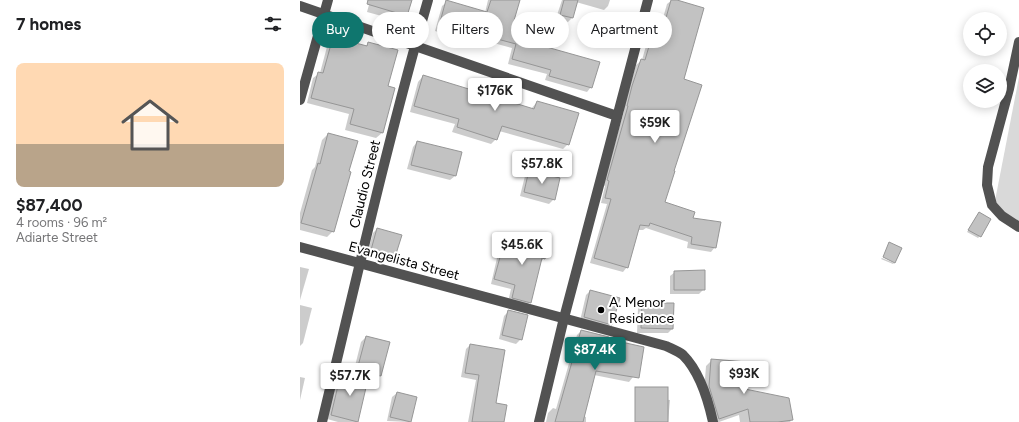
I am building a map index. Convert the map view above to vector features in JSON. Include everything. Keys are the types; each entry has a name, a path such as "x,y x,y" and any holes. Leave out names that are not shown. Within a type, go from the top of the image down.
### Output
{"street":[{"path":"325,12 328,0"},
{"name":"Claudio Street","path":"425,12 428,0"},
{"path":"539,422 616,116 648,0"},
{"path":"300,6 318,12"},
{"path":"1019,42 1010,89 988,167 987,185 992,205 1002,216 1019,227"},
{"path":"300,100 315,48"},
{"name":"Claudio Street","path":"322,422 414,48"},
{"path":"421,48 616,116"},
{"name":"Evangelista Street","path":"300,247 666,346 682,354 694,369 705,392 714,422"}],"shaded area":[{"path":"1019,77 1019,224 994,206"}],"building":[{"path":"368,0 412,0 408,12 394,12 367,4"},
{"path":"446,0 487,12 443,12"},
{"path":"491,0 520,0 516,12 511,12 511,43 503,41 503,12 487,12"},
{"path":"564,0 578,0 573,18 569,17 569,12 561,12"},
{"path":"671,0 677,0 704,8 684,79 702,85 665,202 695,212 693,218 721,222 716,248 691,244 692,237 650,223 649,226 640,225 628,268 594,258 611,199 605,198 609,181 607,180 628,106 632,86 641,59 645,60 648,48 672,48 672,12 668,12"},
{"path":"368,42 372,43 372,48 390,48 398,50 388,86 395,88 383,133 350,124 354,109 311,98 318,72 323,73 330,48 364,48 364,45 367,46"},
{"path":"515,48 550,48 600,62 592,88 549,76 551,70 512,59"},
{"path":"423,75 534,109 537,101 579,113 569,145 502,126 497,140 457,127 459,119 414,106"},
{"path":"328,133 358,141 334,232 301,223 318,163 320,164"},
{"path":"417,141 462,152 456,176 411,165"},
{"path":"529,170 560,178 555,200 524,192"},
{"path":"979,212 991,219 981,237 968,230"},
{"path":"377,228 402,235 395,257 371,250"},
{"path":"530,234 550,239 545,259 542,258 531,303 512,298 515,285 494,279 505,239 528,245"},
{"path":"889,242 902,248 895,263 883,257"},
{"path":"705,270 705,290 674,290 674,271"},
{"name":"A. Menor Residence","path":"590,290 620,298 612,325 584,317"},
{"path":"642,303 674,303 673,329 641,328"},
{"path":"508,310 528,315 522,340 502,335"},
{"path":"581,330 609,337 608,339 644,347 639,378 596,371 583,422 555,422"},
{"path":"366,336 390,342 381,376 357,370"},
{"path":"470,344 505,350 496,403 507,405 504,422 472,422 479,375 465,373"},
{"path":"711,359 747,362 745,389 789,398 793,420 778,422 750,422 748,409 719,419 709,386"},
{"path":"341,373 368,379 358,422 331,415"},
{"path":"635,387 668,387 668,422 635,422"},
{"path":"397,392 417,397 411,422 390,417"}],"place":[{"name":"A. Menor Residence","path":"601,310"}]}
